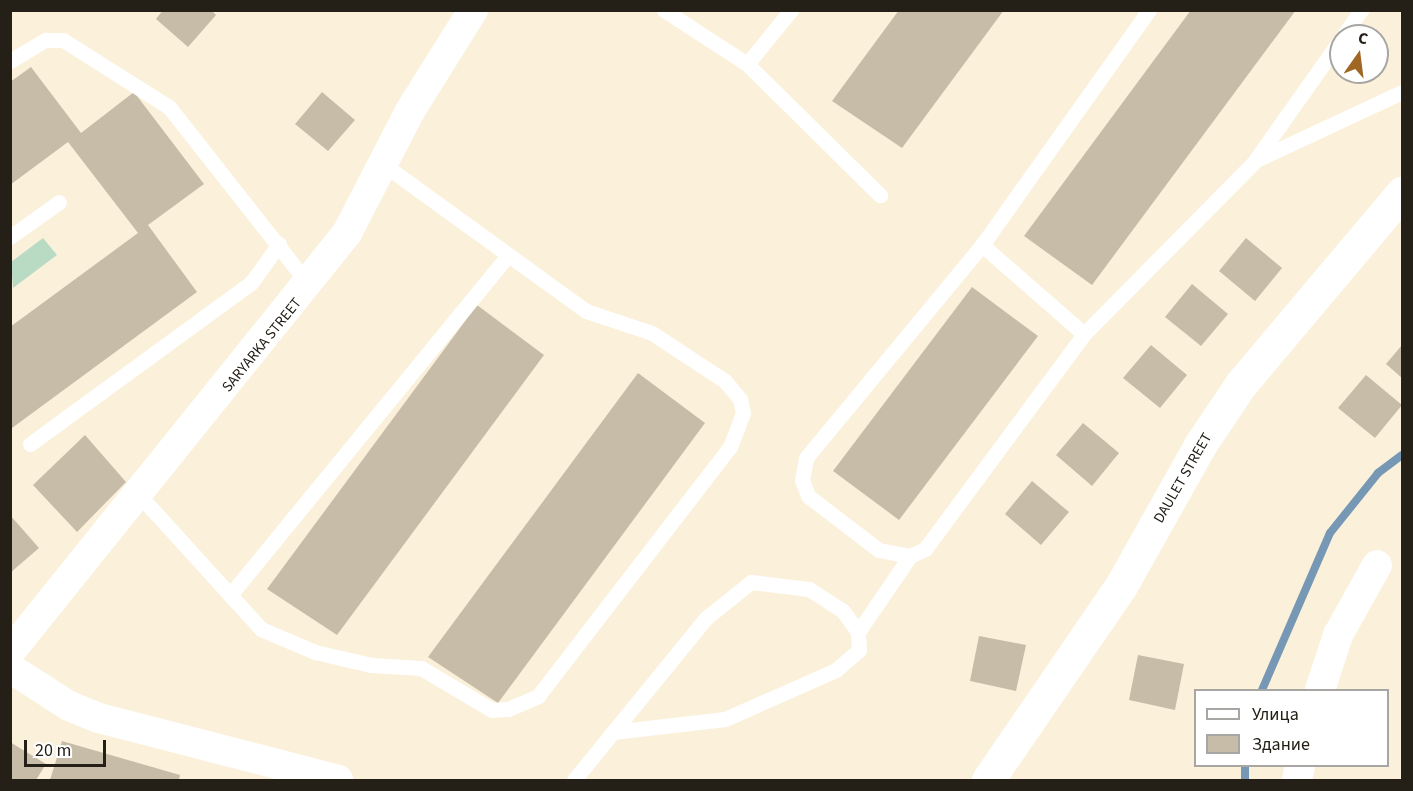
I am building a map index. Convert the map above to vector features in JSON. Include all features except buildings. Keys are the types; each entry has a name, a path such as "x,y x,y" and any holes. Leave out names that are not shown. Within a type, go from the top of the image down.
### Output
{"street":[{"name":"SARYARKA STREET","path":"10,652 141,497 310,285 347,233 383,164 473,10"},
{"name":"DAULET STREET","path":"988,780 1121,586 1200,445 1241,384 1402,193"},
{"path":"1320,689 1338,635 1377,564"},
{"path":"10,668 69,706 99,718 338,780"}],"lane":[{"path":"664,10 747,64 880,195"},
{"path":"747,64 791,10"},
{"path":"910,556 879,550 808,496 802,480 806,458 982,245 1149,10"},
{"path":"1352,24 1361,10"},
{"path":"10,61 45,40 63,40 169,107 310,285"},
{"path":"858,632 910,556 925,549 1084,334 1256,160 1329,56"},
{"path":"1256,160 1402,92"},
{"path":"141,497 261,629 315,652 371,665 421,668 492,710 538,696 730,447 743,413 740,399 716,375 652,333 586,311 383,164"},
{"path":"10,237 59,202"},
{"path":"30,444 251,283 279,244"},
{"path":"982,245 1084,334"},
{"path":"230,595 507,256"},
{"path":"574,780 613,732 706,618 751,582 809,589 843,611 858,632 859,650 836,670 725,719 613,732"}],"green space":[{"path":"43,238 57,255 13,288 11,262"}],"waterway":[{"path":"1262,689 1330,533 1378,473 1402,455"},
{"path":"1245,767 1245,780"}]}
